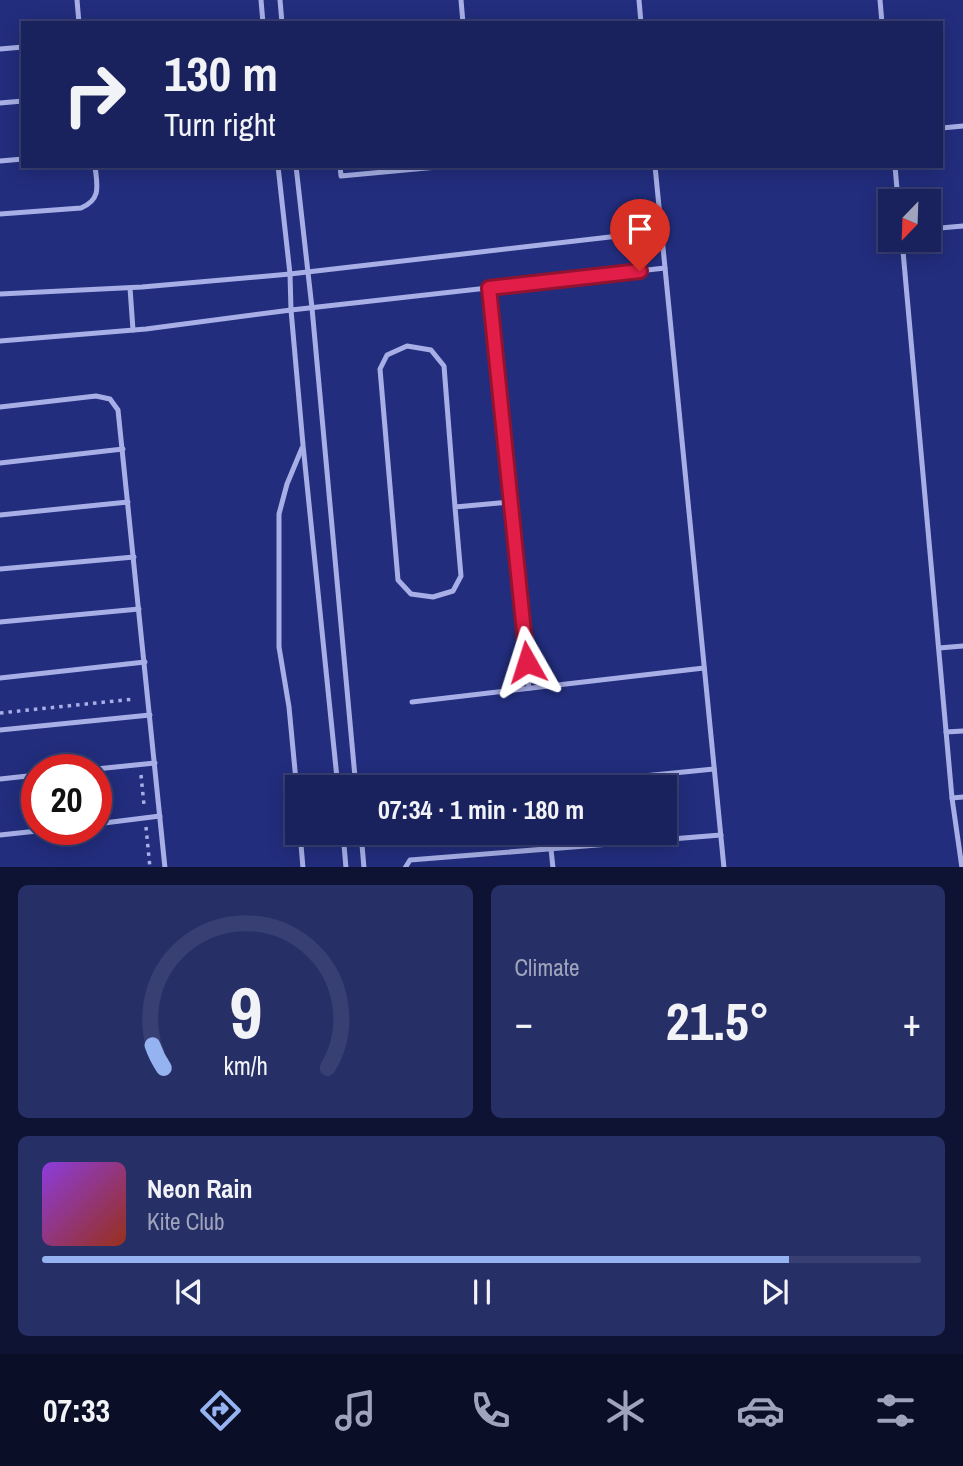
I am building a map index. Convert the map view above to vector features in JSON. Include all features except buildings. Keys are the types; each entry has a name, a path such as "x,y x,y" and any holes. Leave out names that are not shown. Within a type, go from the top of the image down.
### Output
{"lane":[{"path":"77,0 79,21"},
{"path":"261,0 263,21"},
{"path":"280,0 282,21"},
{"path":"461,0 463,21"},
{"path":"639,0 641,21"},
{"path":"880,0 882,21"},
{"path":"0,49 21,47"},
{"path":"0,103 21,101"},
{"path":"943,128 963,126"},
{"path":"0,161 21,159"},
{"path":"0,214 81,208 93,201 98,188 95,168"},
{"path":"278,168 337,775"},
{"path":"296,168 312,308 355,775"},
{"path":"340,168 341,176 427,168"},
{"path":"655,168 724,867"},
{"path":"895,168 897,189"},
{"path":"942,228 963,226"},
{"path":"0,294 130,288 290,274 662,231"},
{"path":"903,252 952,798 962,867"},
{"path":"0,341 133,330 665,268"},
{"path":"130,288 133,330"},
{"path":"489,288 529,688"},
{"path":"407,346 431,350 444,366 455,507 461,576 453,591 433,597 411,594 398,580 380,369 387,355 407,346"},
{"path":"0,407 96,396 110,399 118,410 165,867"},
{"path":"295,775 289,707 279,647 279,513 287,484 303,445"},
{"path":"0,463 123,449"},
{"path":"0,515 128,502"},
{"path":"455,507 511,502"},
{"path":"0,569 134,556"},
{"path":"0,622 139,609"},
{"path":"939,648 963,646"},
{"path":"0,678 145,662"},
{"path":"412,702 704,668"},
{"path":"0,730 150,715"},
{"path":"946,732 963,731"},
{"path":"112,767 155,763"},
{"path":"653,775 714,769"},
{"path":"0,779 21,777"},
{"path":"952,798 963,797"},
{"path":"112,822 160,816"},
{"path":"0,835 21,833"},
{"path":"405,867 410,860 721,835"},
{"path":"301,845 303,867"},
{"path":"344,845 346,867"},
{"path":"362,845 364,867"},
{"path":"551,849 553,867"}],"path":[{"path":"0,713 134,699"}],"route":[{"path":"527,662 489,288 640,271"}]}
